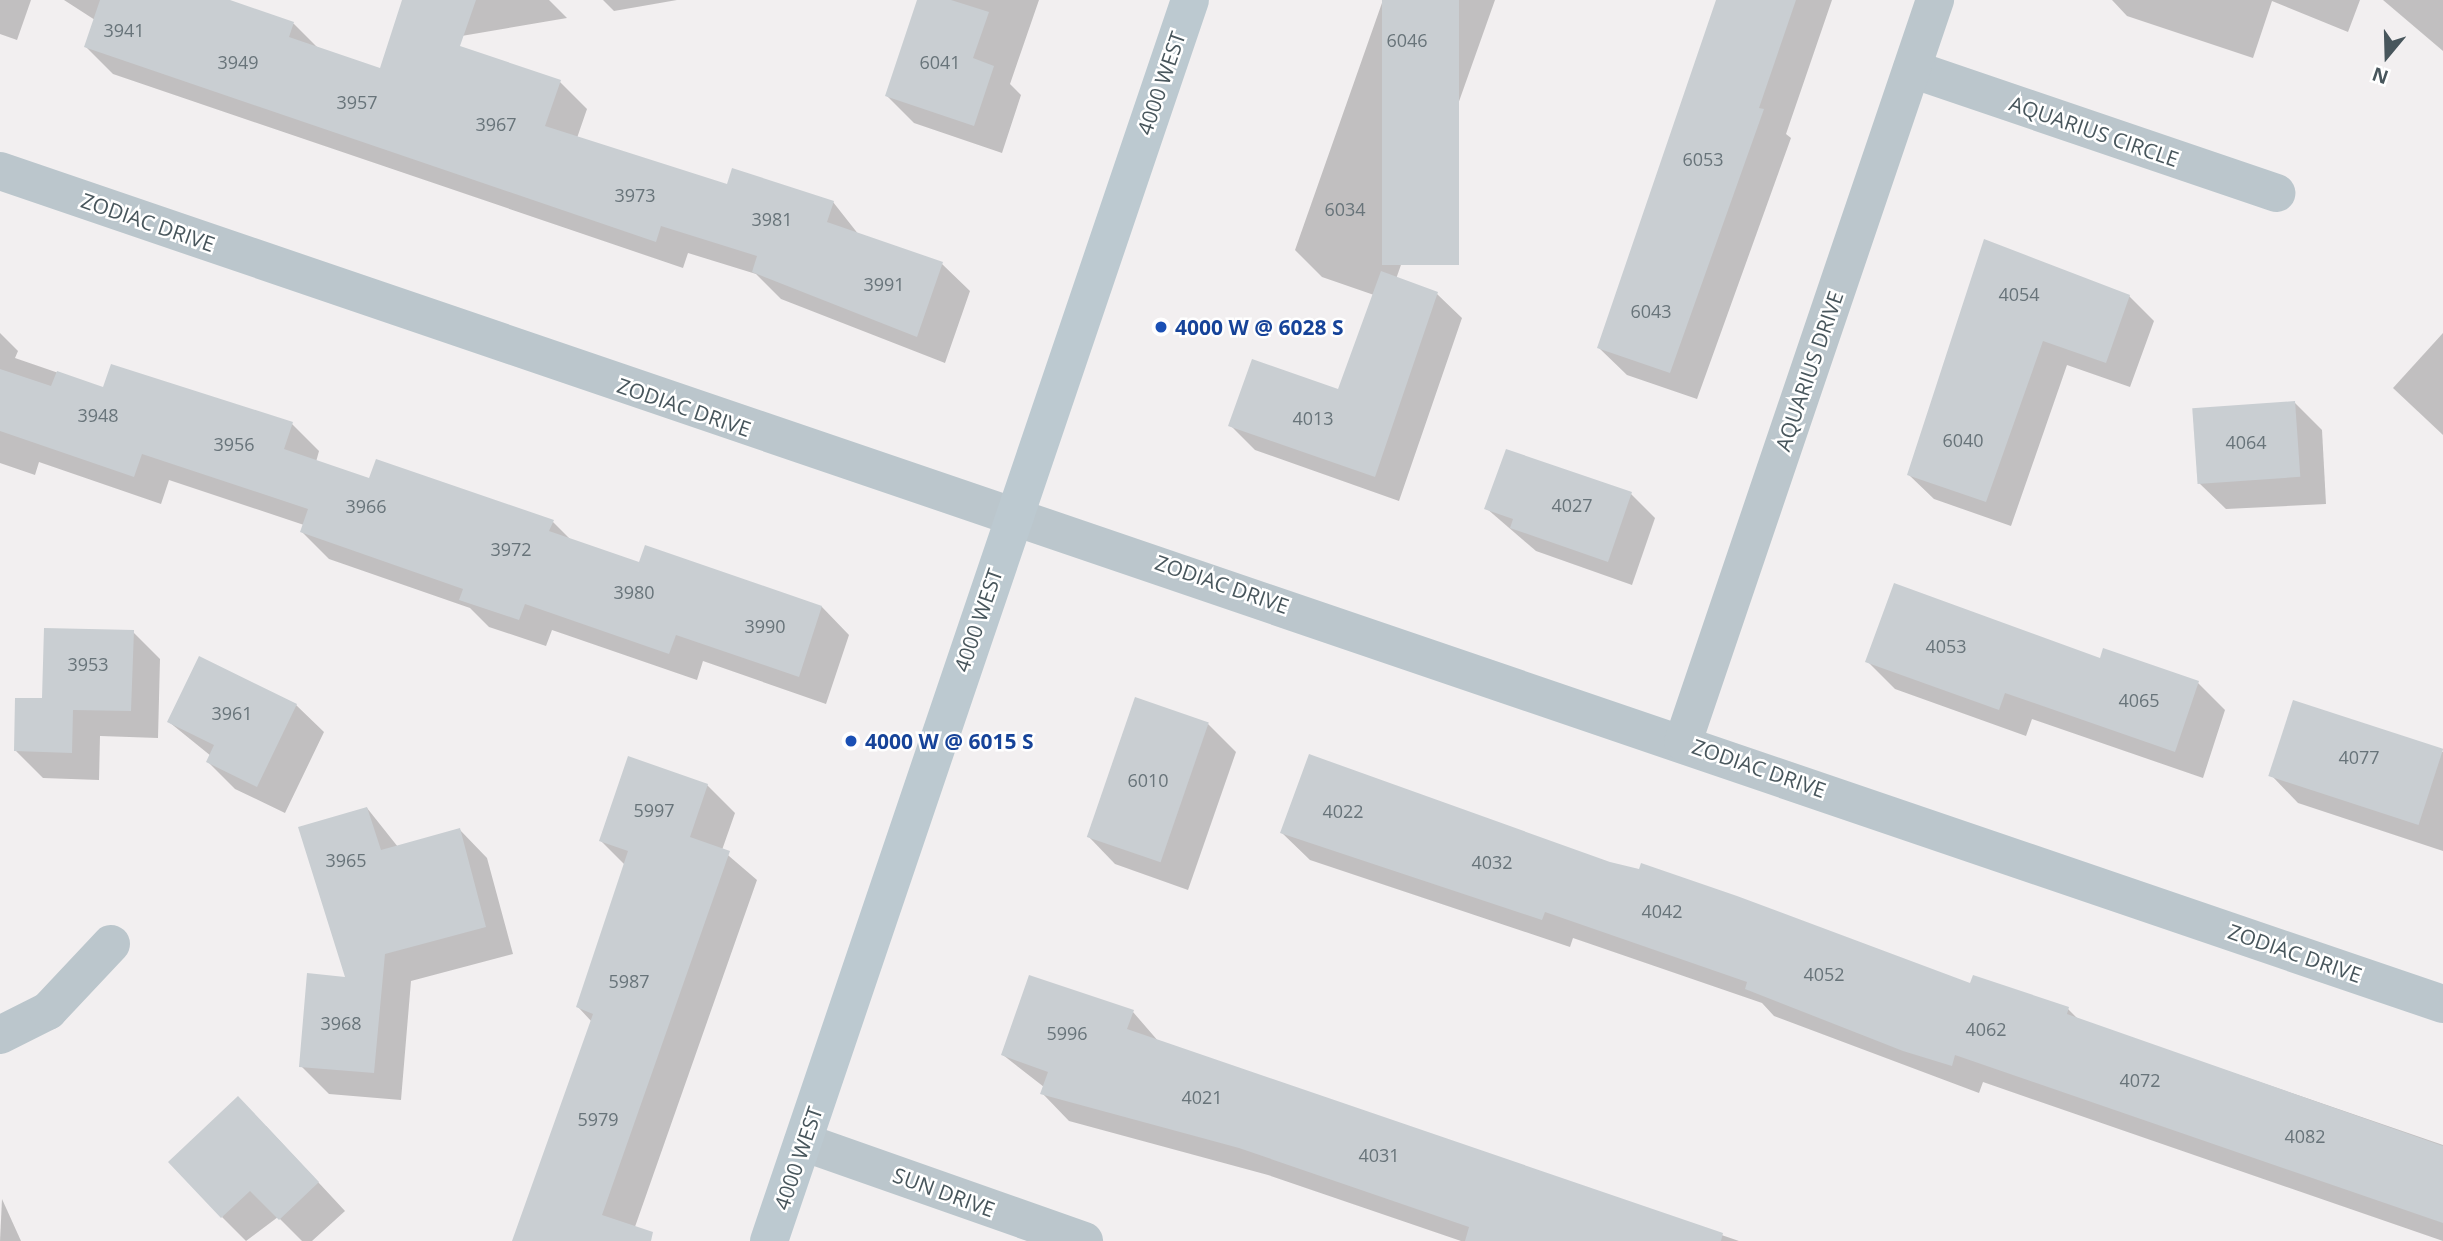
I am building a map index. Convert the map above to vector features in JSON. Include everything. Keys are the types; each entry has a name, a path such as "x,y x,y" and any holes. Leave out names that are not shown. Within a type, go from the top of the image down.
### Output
{"street":[{"name":"4000 WEST","path":"769,1241 1189,0"},
{"name":"AQUARIUS DRIVE","path":"1683,742 1935,0"},
{"name":"AQUARIUS CIRCLE","path":"1912,69 2277,193"},
{"name":"ZODIAC DRIVE","path":"0,171 894,479 1015,512 2443,1004"},
{"path":"0,1035 48,1011 111,944"},
{"name":"SUN DRIVE","path":"803,1142 1084,1241"}],"building":[{"path":"100,0 230,0 294,22 289,37 380,68 402,0 476,0 460,46 561,80 545,126 727,184 732,168 834,201 827,222 943,262 917,337 752,272 757,256 661,226 656,242 84,47"},
{"path":"917,0 951,0 989,12 973,58 994,66 974,126 885,96"},
{"path":"1382,0 1459,0 1459,265 1382,265"},
{"path":"1716,0 1796,0 1759,108 1764,109 1670,373 1597,348"},
{"path":"1984,239 2130,295 2106,363 2043,341 1986,502 1907,475"},
{"path":"1381,271 1438,292 1375,477 1228,426 1252,359 1338,389"},
{"path":"111,364 293,422 284,449 369,478 376,459 554,520 549,531 639,562 645,545 822,606 799,677 676,635 669,654 525,604 519,620 459,600 463,589 300,532 308,509 142,454 134,477 0,431 0,369 51,386 57,371 103,387"},
{"path":"2295,401 2300,477 2198,484 2192,408"},
{"path":"1506,449 1632,492 1608,562 1510,528 1513,519 1484,509"},
{"path":"1894,583 2100,658 2103,648 2199,681 2175,752 2005,693 1999,710 1865,662"},
{"path":"44,628 134,630 131,711 73,710 72,753 14,751 15,698 42,698"},
{"path":"199,656 297,704 257,787 206,762 214,745 167,722"},
{"path":"1135,697 1209,722 1161,862 1087,837"},
{"path":"2293,700 2443,749 2419,825 2268,776"},
{"path":"1309,754 1610,862 1639,869 1641,863 1737,896 1970,983 1973,975 2069,1007 2067,1014 2443,1146 2443,1223 1955,1055 1952,1066 1903,1051 1745,989 1747,982 1545,912 1542,920 1280,833"},
{"path":"628,756 708,784 690,837 730,851 602,1215 653,1232 651,1241 512,1241 593,1014 576,1007 628,851 599,841"},
{"path":"367,807 381,850 460,828 486,927 385,954 374,1073 299,1067 307,973 345,977 298,827"},
{"path":"1029,975 1134,1010 1127,1029 1723,1233 1721,1241 1465,1241 1469,1227 1239,1148 1040,1094 1048,1072 1001,1055"},
{"path":"238,1096 319,1182 279,1220 250,1191 221,1218 168,1162"}],"place":[{"name":"4000 W @ 6028 S","path":"1161,327"},
{"name":"4000 W @ 6015 S","path":"851,741"}]}
